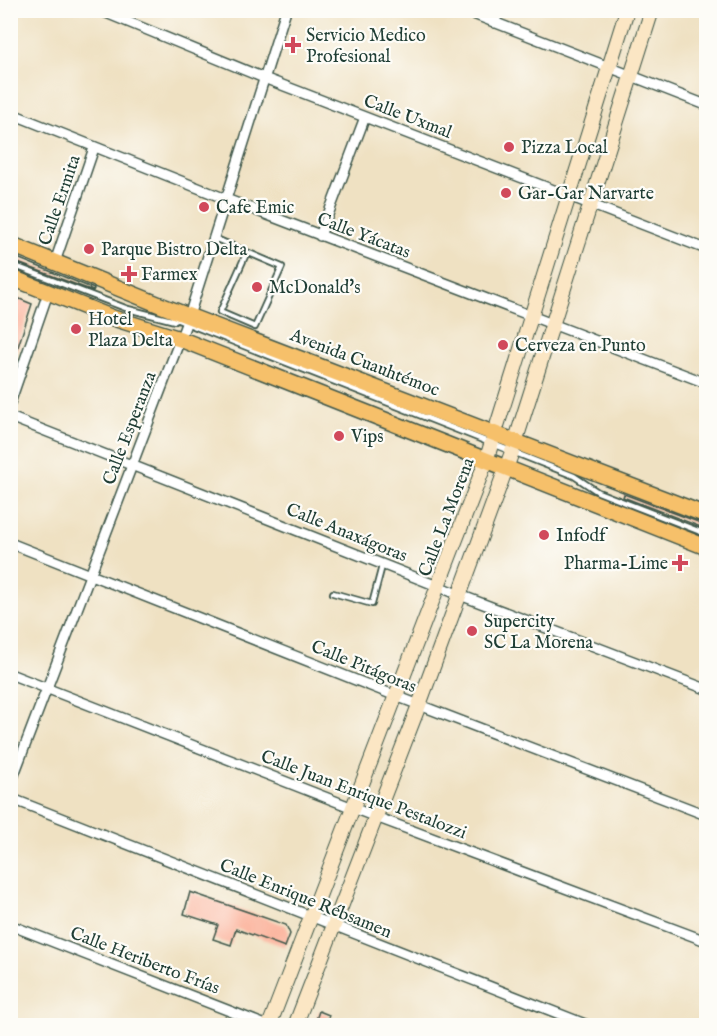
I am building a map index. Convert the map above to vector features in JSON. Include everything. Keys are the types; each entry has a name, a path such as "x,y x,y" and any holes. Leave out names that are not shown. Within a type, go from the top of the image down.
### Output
{"main road":[{"name":"Avenida Cuauhtémoc","path":"10,244 187,320 514,447 706,514"},
{"path":"10,277 113,318 180,339 706,547"}],"street":[{"name":"Calle Uxmal","path":"99,10 264,78 706,249"},
{"name":"Calle Esperanza","path":"10,785 187,320 286,10"},
{"path":"463,10 706,105"},
{"path":"495,23 498,10"},
{"name":"Calle La Morena","path":"268,1026 312,918 494,439 627,10"},
{"path":"295,1026 419,705 514,447 652,10"},
{"name":"Calle Yácatas","path":"10,113 226,200 706,383"},
{"path":"320,236 365,117"},
{"name":"Calle Ermita","path":"55,262 94,148"},
{"path":"10,403 48,293"},
{"name":"Calle Anaxágoras","path":"10,417 439,587 706,689"},
{"name":"Calle Pitágoras","path":"10,543 91,573 419,705 706,815"},
{"name":"Calle Juan Enrique Pestalozzi","path":"10,674 376,817 706,941"},
{"name":"Calle Enrique Rébsamen","path":"10,798 590,1026"},
{"name":"Calle Heriberto Frías","path":"10,925 268,1026"}],"lane":[{"path":"214,238 247,252 282,267 255,327 220,312 247,252"},
{"name":"Avenida Cuauhtémoc","path":"10,250 187,320"},
{"name":"Avenida Cuauhtémoc","path":"10,264 128,309 187,320"},
{"name":"Avenida Cuauhtémoc","path":"514,447 574,476 598,492 706,534"},
{"name":"Avenida Cuauhtémoc","path":"574,476 602,479 706,520"},
{"path":"333,592 372,604 383,564"}],"building":[{"path":"10,255 94,289 93,291 10,260"},
{"path":"10,295 32,304 12,365 10,364"},
{"path":"624,494 706,525 706,529 623,497"},
{"path":"190,892 286,925 290,934 285,947 236,929 231,945 213,939 218,925 184,914"},
{"path":"319,1011 329,1015 326,1026 314,1026"}],"place":[{"name":"Servicio Medico Profesional","path":"293,45"},
{"name":"Pizza Local","path":"509,147"},
{"name":"Gar-Gar Narvarte","path":"506,193"},
{"name":"Cafe Emic","path":"204,207"},
{"name":"Parque Bistro Delta","path":"89,249"},
{"name":"Farmex","path":"129,274"},
{"name":"McDonald's","path":"257,287"},
{"name":"Hotel Plaza Delta","path":"76,329"},
{"name":"Cerveza en Punto","path":"503,345"},
{"name":"Vips","path":"339,436"},
{"name":"Infodf","path":"544,535"},
{"name":"Pharma-Lime","path":"680,563"},
{"name":"Supercity SC La Morena","path":"472,631"}]}
